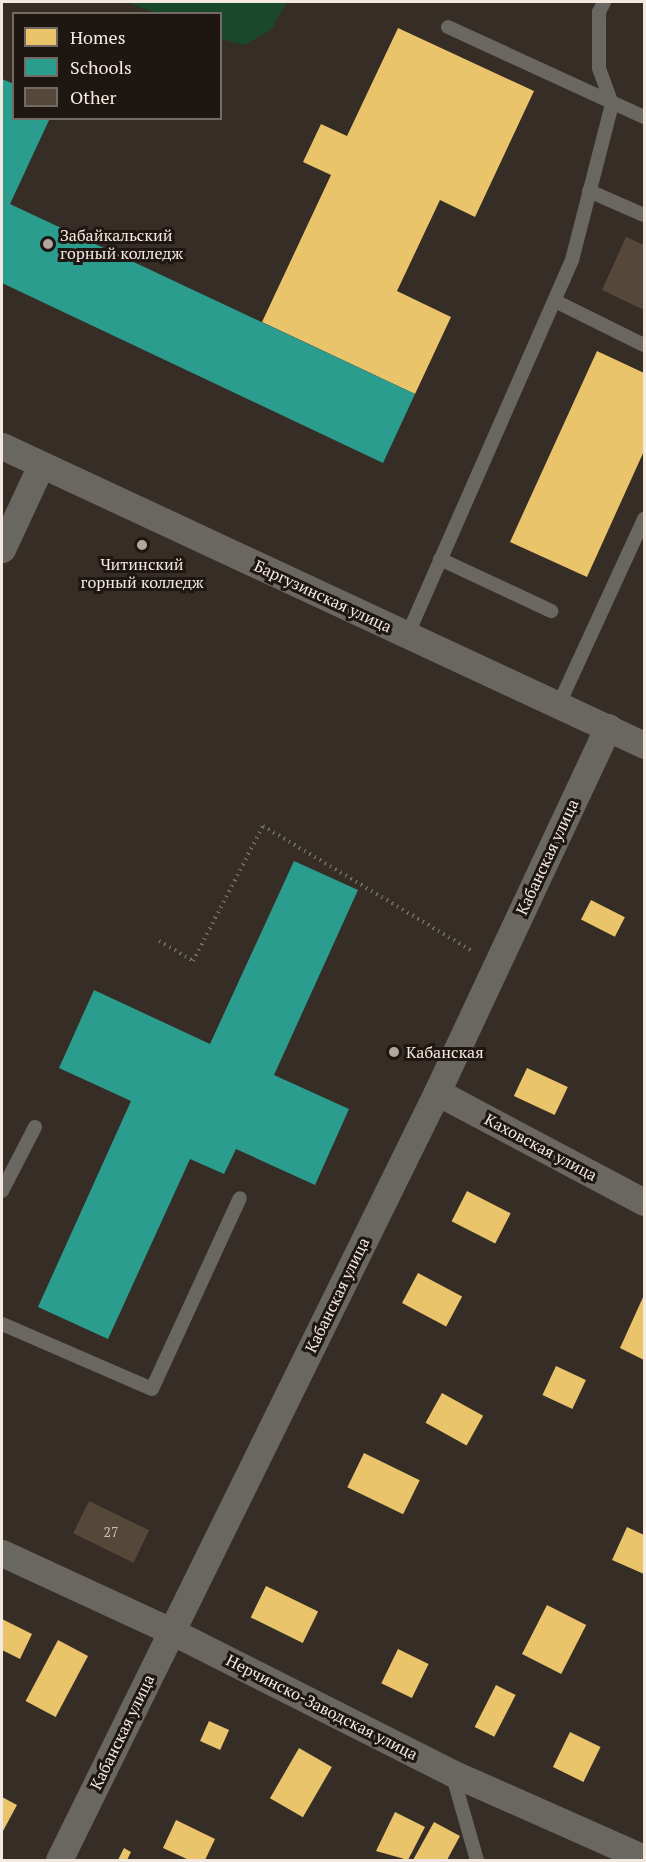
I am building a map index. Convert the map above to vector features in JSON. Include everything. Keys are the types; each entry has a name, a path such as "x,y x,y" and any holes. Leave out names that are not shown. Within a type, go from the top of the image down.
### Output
{"street":[{"name":"Баргузинская улица","path":"2,446 406,636 608,727 641,734"},
{"path":"2,549 41,465"},
{"name":"Кабанская улица","path":"59,1860 436,1092 608,727"},
{"name":"Каховская улица","path":"436,1092 645,1202"},
{"name":"Нерчинско-Заводская улица","path":"2,1553 171,1631 452,1773 645,1858"}],"lane":[{"path":"406,636 555,301 590,191 612,104 599,68 598,12 604,2"},
{"path":"448,27 612,104 645,117"},
{"path":"590,191 645,215"},
{"path":"555,301 645,345"},
{"path":"559,704 645,519"},
{"path":"440,559 551,611"},
{"path":"2,1191 35,1127"},
{"path":"2,1324 152,1389 240,1198"},
{"path":"452,1773 477,1860"}],"path":[{"path":"159,941 193,961 263,826 495,966"}],"green space":[{"path":"126,2 287,2 271,30 244,45 222,39 222,12 153,12"}],"building: Homes":[{"path":"398,28 534,91 475,217 440,200 397,291 451,317 415,394 262,322 331,175 303,162 321,124 347,136"},
{"path":"597,351 644,373 644,451 587,577 510,542"},
{"path":"591,900 625,917 615,937 581,920"},
{"path":"527,1068 568,1087 555,1115 514,1096"},
{"path":"467,1191 511,1213 495,1244 452,1221"},
{"path":"418,1273 462,1296 446,1326 402,1303"},
{"path":"644,1295 644,1360 620,1348"},
{"path":"556,1366 586,1380 572,1409 542,1395"},
{"path":"442,1393 483,1416 467,1446 426,1423"},
{"path":"364,1453 420,1480 403,1514 347,1487"},
{"path":"627,1527 644,1535 644,1574 612,1560"},
{"path":"266,1586 318,1611 303,1643 251,1617"},
{"path":"547,1605 586,1625 561,1674 522,1654"},
{"path":"2,1619 32,1634 20,1659 2,1650"},
{"path":"58,1640 88,1656 56,1717 26,1701"},
{"path":"398,1649 429,1664 412,1698 381,1683"},
{"path":"496,1685 516,1695 494,1737 475,1727"},
{"path":"209,1721 229,1730 220,1750 200,1741"},
{"path":"570,1732 601,1747 583,1782 553,1767"},
{"path":"299,1748 332,1767 303,1817 270,1798"},
{"path":"2,1797 17,1805 3,1831 2,1830"},
{"path":"395,1812 425,1827 408,1860 376,1851"},
{"path":"176,1820 215,1839 205,1860 189,1860 163,1848"},
{"path":"434,1822 460,1836 447,1860 413,1860"},
{"path":"124,1848 131,1852 127,1860 118,1860"}],"building: Schools":[{"name":"Забайкальский горный колледж","path":"2,79 12,83 12,120 49,120 10,204 415,394 383,463 2,283"},
{"path":"294,861 358,890 274,1075 349,1109 315,1185 236,1149 224,1174 190,1159 108,1339 38,1307 131,1101 59,1068 94,990 210,1044"}],"building: Other":[{"path":"626,237 644,245 644,310 602,290"},
{"path":"89,1501 149,1530 133,1563 73,1533"}],"place":[{"name":"Забайкальский горный колледж","path":"48,244"},
{"name":"Читинский горный колледж","path":"142,545"},
{"name":"Кабанская","path":"394,1052"}]}
